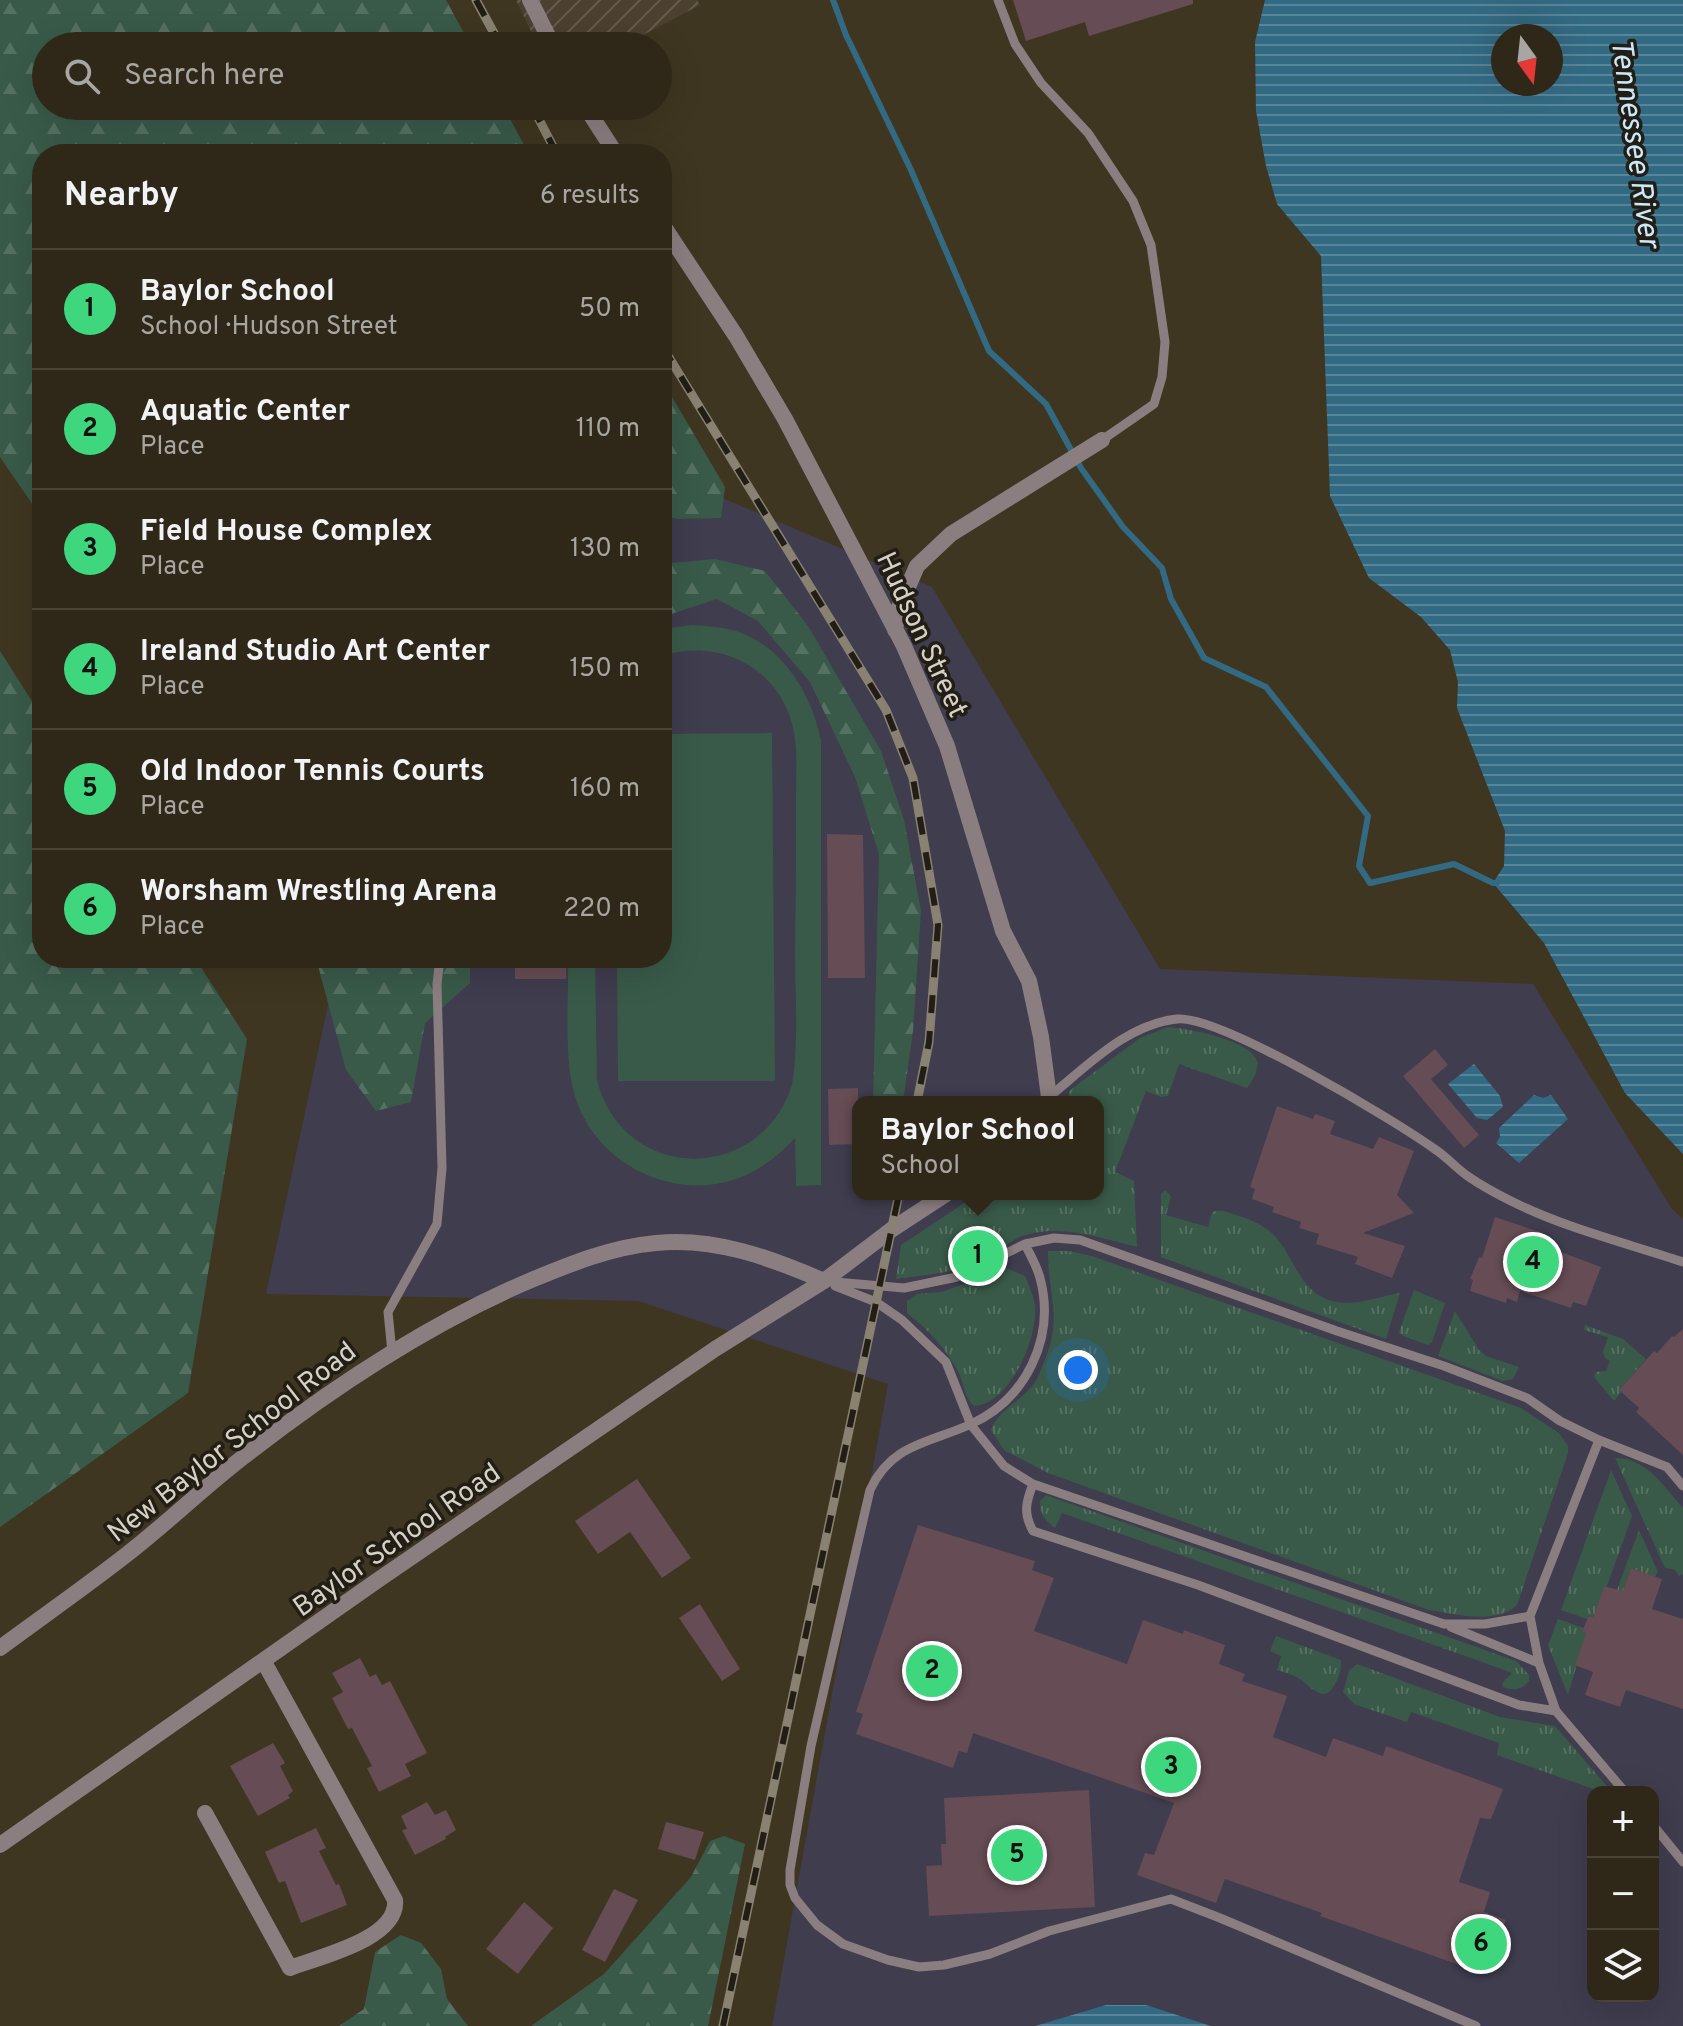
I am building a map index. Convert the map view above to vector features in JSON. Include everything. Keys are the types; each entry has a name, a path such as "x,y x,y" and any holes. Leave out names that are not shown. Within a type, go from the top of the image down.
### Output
{"street":[{"path":"530,0 546,32"},
{"path":"594,120 610,144"},
{"name":"Hudson Street","path":"672,239 736,336 785,419 895,630 947,746 1003,931 1029,981 1041,1037 1048,1096"},
{"path":"895,630 898,610 917,566 951,534 1102,440"},
{"path":"824,1281 937,1200"},
{"name":"New Baylor School Road","path":"0,1648 127,1555 242,1458 392,1352 490,1298 590,1256 655,1243 701,1242 732,1248 782,1263 824,1281"},
{"name":"Baylor School Road","path":"0,1845 715,1349 824,1281"},
{"path":"205,1813 290,1968 371,1937 391,1919 395,1900 264,1662"}],"lane":[{"path":"998,0 1015,44 1041,83 1088,133 1133,201 1151,245 1165,342 1162,377 1154,404 1102,440"},
{"path":"392,1352 388,1312 437,1224 442,1168 439,968"},
{"path":"1052,1096 1106,1051 1142,1029 1180,1019 1206,1023 1228,1031 1333,1087 1436,1150 1467,1176 1512,1202 1683,1262"},
{"path":"824,1281 904,1288 957,1277 1025,1244 1054,1238 1080,1240 1444,1366 1527,1398 1560,1421 1667,1467 1683,1486"},
{"path":"1025,1244 1040,1277 1045,1306 1042,1335 1031,1371 1018,1390 971,1425 905,1450 878,1472 870,1490 811,1746 790,1870 790,1885 795,1898 817,1925 843,1944 919,1967 944,1965 990,1954 1049,1931 1171,1899 1476,2026"},
{"path":"824,1281 876,1302 902,1320 946,1362 971,1425 1004,1466 1033,1484 1444,1624 1539,1663"},
{"path":"1599,1440 1530,1616 1539,1663 1556,1711 1620,1786"},
{"path":"1033,1484 1025,1517 1033,1531 1198,1585 1519,1705 1556,1711"},
{"path":"1444,1624 1485,1624 1530,1616"},
{"path":"1659,1832 1683,1862"}],"shaded area":[{"path":"516,0 697,0 700,5 649,32 531,32"},
{"path":"672,483 687,483 932,587 1160,969 1533,984 1672,1209 1683,1219 1683,2026 772,2026 888,1384 638,1301 266,1294 336,968 672,968"}],"green space":[{"path":"0,0 446,0 463,32 32,32 32,120 511,120 524,144 32,144 32,503 0,457"},
{"path":"672,397 725,487 721,518 672,518"},
{"path":"715,559 765,571 808,626 881,751 904,820 921,911 913,1031 904,1096 873,1096 879,854 855,777 810,682 758,621 717,599 672,614 672,563"},
{"path":"692,625 736,631 768,648 793,674 810,706 821,740 821,1185 796,1186 795,1138 760,1168 721,1183 695,1185 669,1182 644,1174 622,1161 603,1144 587,1123 576,1099 569,1067 568,968 595,968 597,1080 612,1114 634,1138 662,1153 692,1159 723,1155 752,1141 776,1118 792,1085 796,1018 794,732 779,695 753,668 719,653 672,653 672,628"},
{"path":"0,651 32,701 32,968 201,968 247,1039 188,1393 0,1527"},
{"path":"772,733 775,1081 618,1081 617,968 672,968 672,734"},
{"path":"319,968 470,968 470,983 425,1023 411,1102 376,1111 346,1070"},
{"path":"1168,1027 1205,1033 1244,1048 1258,1063 1255,1076 1247,1088 1179,1064 1168,1096 1161,1097 1146,1091 1115,1172 1134,1181 1137,1247 1080,1233 1036,1232 1022,1236 971,1266 896,1279 901,1245 969,1200 1104,1200 1104,1096 1069,1096 1069,1091 1140,1038"},
{"path":"1165,1190 1171,1196 1166,1215 1208,1227 1212,1212 1221,1211 1246,1218 1266,1229 1282,1244 1305,1282 1321,1297 1349,1303 1400,1293 1386,1339 1161,1257 1161,1194"},
{"path":"1048,1251 1092,1256 1521,1408 1559,1433 1568,1446 1568,1453 1517,1605 1498,1615 1487,1616 1429,1610 1048,1473 1004,1450 991,1430 994,1423 1035,1383 1050,1347 1054,1320"},
{"path":"1006,1268 1025,1276 1031,1291 1035,1306 1032,1335 1010,1382 987,1402 974,1406 947,1354 929,1332 907,1313 907,1301 917,1294 942,1292"},
{"path":"1414,1290 1445,1303 1432,1342 1428,1345 1399,1332"},
{"path":"1455,1311 1479,1350 1486,1356 1519,1367 1513,1379 1503,1381 1438,1356"},
{"path":"1585,1325 1623,1339 1646,1359 1619,1390 1621,1392 1614,1401 1594,1377 1596,1372 1606,1371 1610,1361 1603,1352 1608,1337 1584,1330"},
{"path":"1615,1458 1626,1459 1645,1468 1683,1508 1683,1574 1679,1576 1674,1569 1665,1568"},
{"path":"1611,1470 1632,1516 1607,1586 1604,1586 1593,1618 1588,1616 1587,1619 1561,1610"},
{"path":"1046,1495 1516,1661 1529,1675 1529,1681 1517,1689 1503,1687 1502,1683 1512,1673 1062,1513 1055,1528 1041,1510 1040,1501"},
{"path":"1639,1530 1658,1572 1655,1577 1631,1568 1623,1592 1617,1590"},
{"path":"1558,1619 1584,1628 1583,1632 1586,1633 1568,1695 1548,1645"},
{"path":"1276,1636 1341,1660 1339,1675 1331,1690 1322,1694 1298,1678 1277,1670 1281,1656 1270,1651"},
{"path":"1357,1664 1500,1717 1555,1726 1607,1786 1587,1787 1497,1755 1499,1743 1411,1712 1407,1722 1354,1704 1343,1692 1349,1671"},
{"path":"724,1836 745,1844 708,2026 531,2026 604,1974 691,1877 710,1841"},
{"path":"401,1935 421,1943 441,1969 447,1999 468,2026 339,2026 364,2009 375,1952"}],"water":[{"name":"Tennessee River","path":"1265,0 1683,0 1683,1154 1625,1093 1544,943 1493,883 1504,866 1505,831 1457,708 1458,682 1450,650 1421,617 1369,578 1330,496 1321,256 1277,204 1256,111 1255,42"},
{"path":"1474,1064 1500,1096 1503,1107 1487,1120 1477,1118 1448,1084"},
{"path":"1534,1095 1543,1098 1551,1095 1568,1119 1519,1163 1496,1143 1500,1137 1499,1128"},
{"path":"1106,2005 1146,2005 1211,2026 1035,2026"}],"building":[{"path":"1013,0 1193,0 1193,4 1089,36 1085,22 1026,41"},
{"path":"827,834 863,835 865,978 828,978"},
{"path":"515,968 566,968 566,979 515,979"},
{"path":"1435,1049 1448,1065 1431,1079 1479,1135 1464,1148 1403,1076"},
{"path":"858,1088 858,1096 852,1096 852,1144 829,1145 828,1089"},
{"path":"1277,1106 1313,1119 1315,1114 1335,1121 1330,1134 1373,1149 1379,1137 1414,1151 1397,1195 1414,1213 1363,1233 1405,1246 1392,1278 1355,1264 1358,1257 1316,1244 1319,1234 1299,1228 1301,1222 1272,1212 1274,1207 1252,1199 1255,1189 1250,1187"},
{"path":"1495,1217 1543,1233 1540,1244 1601,1267 1586,1306 1573,1302 1571,1308 1520,1291 1517,1302 1507,1298 1506,1303 1470,1291 1473,1280 1470,1279 1479,1257 1482,1258"},
{"path":"1683,1329 1683,1455 1636,1412 1639,1408 1619,1390 1654,1351 1657,1353"},
{"path":"637,1479 691,1558 662,1578 630,1532 598,1554 575,1521"},
{"path":"918,1525 1035,1561 1032,1570 1054,1578 1034,1631 1127,1664 1143,1620 1183,1634 1184,1630 1225,1645 1219,1664 1245,1674 1242,1681 1287,1696 1273,1737 1326,1757 1333,1738 1383,1756 1386,1746 1503,1789 1491,1819 1480,1818 1459,1882 1490,1892 1484,1912 1506,1920 1497,1938 1502,1940 1497,1957 1492,1956 1485,1974 1225,1879 1216,1903 1137,1875 1145,1853 1154,1855 1174,1803 973,1733 967,1753 959,1751 953,1768 856,1734 863,1714 856,1712"},
{"path":"1631,1568 1662,1579 1652,1609 1683,1619 1683,1709 1626,1690 1620,1707 1585,1695 1593,1672 1575,1665 1586,1633 1582,1632 1589,1616 1593,1618 1604,1586 1623,1591"},
{"path":"700,1604 740,1669 722,1681 679,1618"},
{"path":"360,1658 370,1677 376,1674 382,1685 390,1681 427,1753 405,1764 411,1776 379,1792 367,1768 372,1766 332,1698 343,1692 332,1673"},
{"path":"273,1743 285,1763 280,1766 293,1791 288,1795 290,1798 258,1816 230,1766"},
{"path":"1089,1790 1095,1907 929,1916 926,1866 942,1865 941,1844 946,1844 944,1798"},
{"path":"427,1802 435,1815 446,1810 456,1830 446,1839 415,1855 402,1830 407,1829 401,1816"},
{"path":"666,1822 704,1832 695,1860 658,1849"},
{"path":"316,1828 326,1848 319,1851 336,1885 339,1884 347,1905 301,1923 285,1881 279,1883 265,1852"},
{"path":"614,1889 638,1900 605,1962 582,1950"},
{"path":"524,1902 553,1928 518,1974 486,1949"}],"waterway":[{"path":"833,0 989,351 1046,404 1081,468 1123,527 1162,568 1171,599 1204,658 1266,687 1368,816 1359,866 1370,883 1454,864 1497,883"}],"railway":[{"path":"476,0 493,32"},
{"path":"539,120 552,144"},
{"path":"672,362 886,710 913,778 938,925 929,1042 918,1096"},
{"path":"723,2026 898,1200"}],"place":[{"name":"Baylor School","path":"978,1256"},
{"name":"Ireland Studio Art Center","path":"1533,1262"},
{"name":"Aquatic Center","path":"932,1671"},
{"name":"Field House Complex","path":"1171,1767"},
{"name":"Old Indoor Tennis Courts","path":"1017,1855"},
{"name":"Worsham Wrestling Arena","path":"1481,1944"}]}
